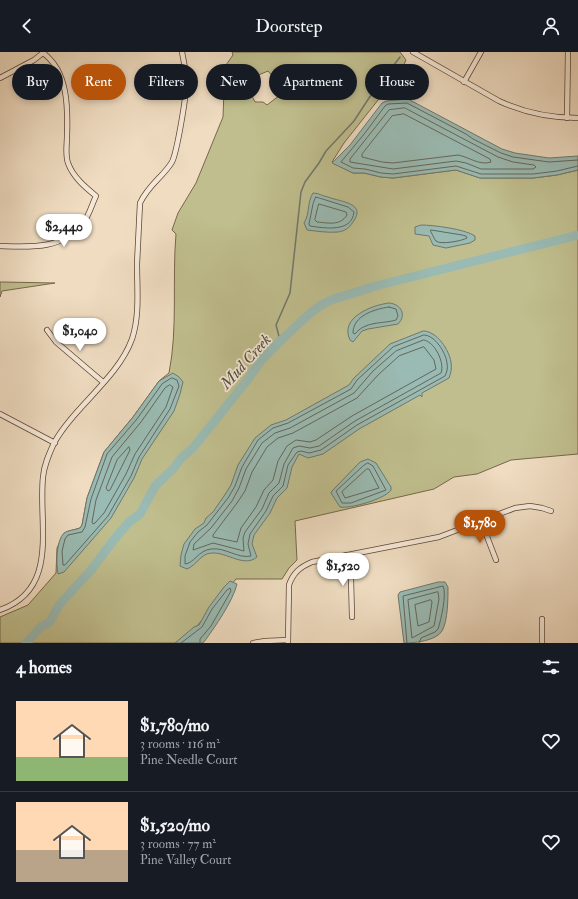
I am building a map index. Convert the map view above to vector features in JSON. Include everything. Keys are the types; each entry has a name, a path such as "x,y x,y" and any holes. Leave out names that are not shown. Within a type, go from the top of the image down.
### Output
{"street":[{"path":"0,78 28,64 44,52 51,58 66,90 66,150 68,162 73,173 96,196 83,223 71,234 57,242 38,246 0,246"},
{"path":"0,610 12,605 25,595 39,574 42,558 43,476 47,460 55,442 68,424 120,362 128,348 135,328 140,203 145,193 168,167 174,156 186,87 185,64 182,52"},
{"path":"413,52 464,82 513,108 546,116 578,118"},
{"path":"464,82 481,52"},
{"path":"567,118 568,52"},
{"path":"46,330 56,342 103,382"},
{"path":"0,414 55,442"},
{"path":"253,643 288,642 288,593 292,577 296,572 308,564 439,537 508,509 522,506 542,508 551,511"},
{"path":"480,521 496,560"},
{"path":"347,555 351,579 352,617"},
{"path":"542,619 542,643"}],"shaded area":[{"path":"232,52 400,52 406,60 404,64 365,64 365,100 378,100 344,143 332,162 353,173 364,173 393,178 456,170 480,178 533,178 557,175 578,170 578,454 511,460 477,474 454,477 434,489 295,521 297,560 289,568 282,579 236,579 183,643 0,643 0,617 28,605 56,573 57,548 66,532 80,528 82,525 87,498 104,452 133,417 159,381 169,373 172,356 174,321 176,234 172,230 178,213 196,183 223,117 224,100 254,100 255,102 263,102 267,105 274,100 357,100 357,64 269,64 269,72 268,71 261,74 261,64 227,64 233,55"},
{"path":"0,282 55,283 2,291 0,297"}],"water":[{"path":"410,100 502,149 515,153 549,158 578,156 578,170 557,175 533,178 480,178 456,170 393,178 364,173 353,173 332,163 350,145 382,103 386,101"},
{"path":"313,193 351,204 355,207 357,211 356,216 350,226 345,230 338,232 307,230 304,223"},
{"path":"421,225 457,229 475,236 475,240 470,243 446,248 433,245 429,236 415,234 415,227"},
{"path":"389,303 397,305 401,310 402,317 398,324 362,331 353,342 350,340 348,332 349,325 353,319 359,314 375,306"},
{"path":"423,331 433,334 442,342 448,352 451,362 449,378 422,393 422,397 420,395 359,429 323,454 308,458 299,454 292,467 287,488 277,498 270,513 254,535 252,544 257,557 247,561 218,553 212,553 205,555 187,569 180,566 184,544 195,529 204,523 206,518 213,512 224,496 231,485 238,465 255,438 271,425 286,420 349,385 354,378 390,344"},
{"path":"173,373 183,382 174,411 142,459 134,478 111,518 64,572 58,574 57,559 59,541 64,533 80,528 82,525 87,498 104,452 133,417 159,381"},
{"path":"368,459 376,463 391,487 391,490 382,497 367,503 340,507 331,493 332,491 360,462"},
{"path":"230,581 237,584 235,591 223,614 204,642 175,643 194,627 199,625 209,607"},
{"path":"438,582 445,582 448,587 447,616 442,631 430,639 419,642 404,643 398,595 400,592"}],"waterway":[{"path":"280,340 276,325 290,293 301,192 305,182 326,151 354,121 369,98 400,57"},
{"name":"Mud Creek","path":"26,643 42,626 50,622 59,605 91,570 129,522 140,514 155,486 174,468 181,458 193,448 263,359 278,343 321,305 334,299 372,287 578,235"}]}
